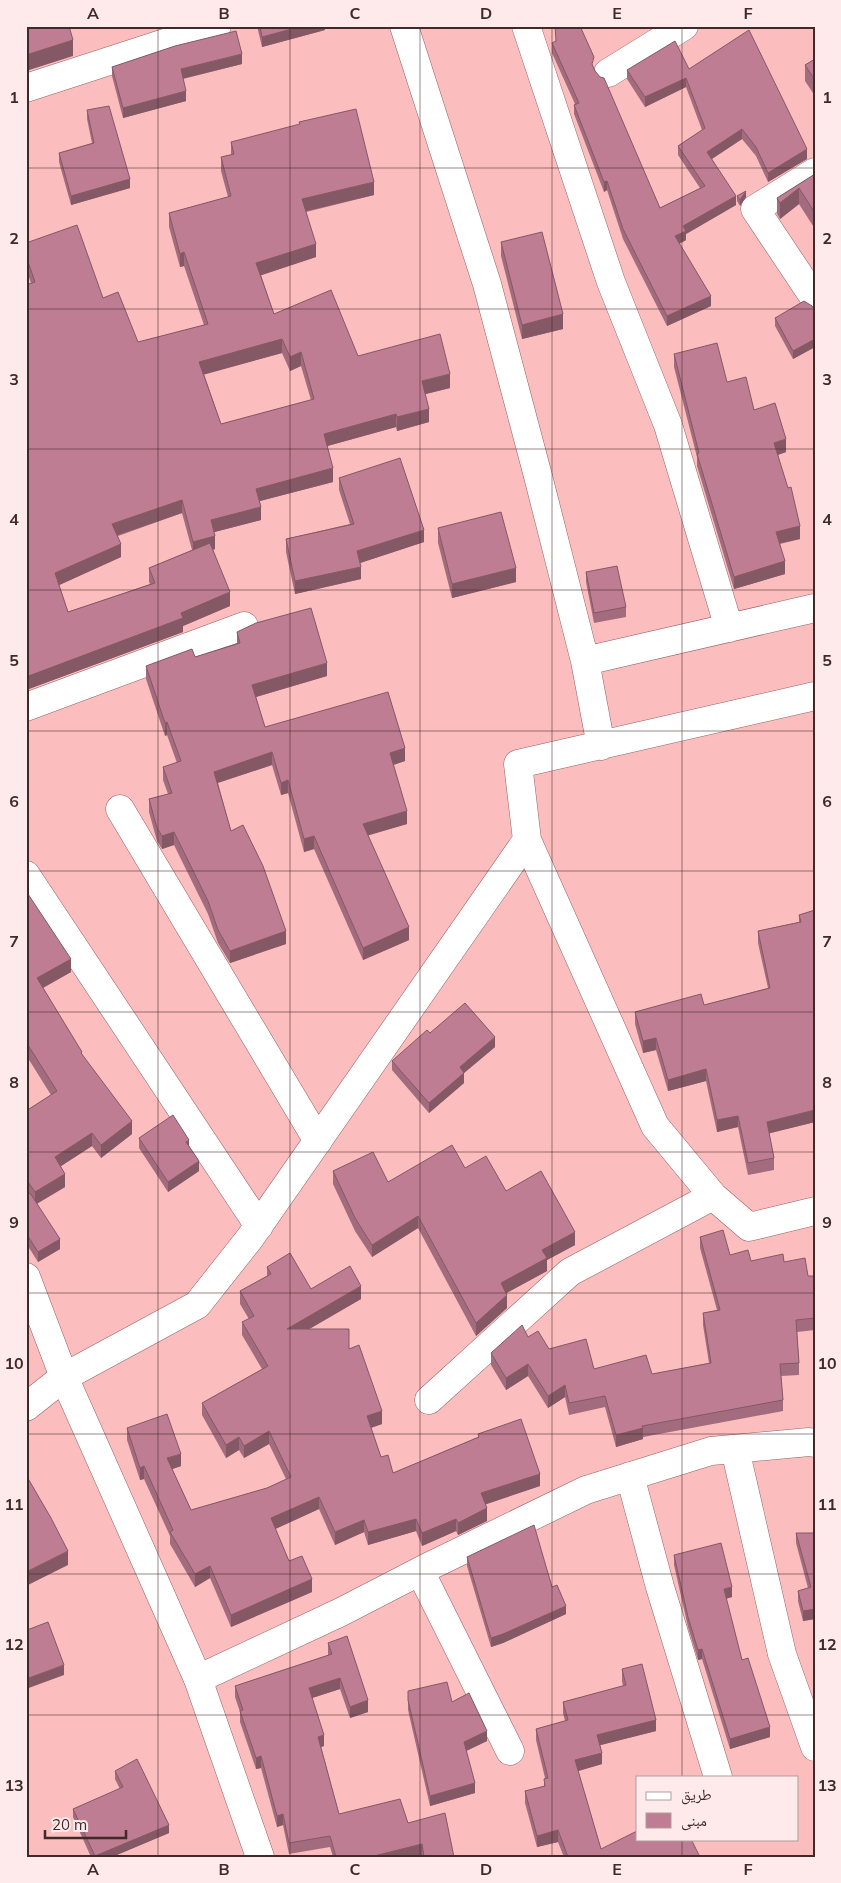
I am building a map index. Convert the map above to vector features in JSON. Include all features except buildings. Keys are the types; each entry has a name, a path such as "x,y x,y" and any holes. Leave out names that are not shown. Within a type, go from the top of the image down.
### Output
{"street":[{"path":"26,88 217,26"},
{"path":"404,26 486,284 585,661 601,746"},
{"path":"526,26 611,282 668,425 729,628"},
{"path":"608,72 684,26"},
{"path":"815,172 755,209 815,299"},
{"path":"585,661 815,608"},
{"path":"26,707 244,626"},
{"path":"815,696 518,764 527,840 655,1126 713,1196 749,1227 815,1212"},
{"path":"120,809 318,1141"},
{"path":"26,1407 64,1378 197,1305 259,1226 527,840"},
{"path":"26,875 259,1226"},
{"path":"430,1400 570,1272 713,1196"},
{"path":"26,1277 64,1378 198,1679 260,1857"},
{"path":"198,1679 341,1612 586,1490 711,1451 815,1443"},
{"path":"735,1448 782,1654 815,1747"},
{"path":"630,1476 660,1587 718,1776"},
{"path":"420,1571 510,1752"}]}
